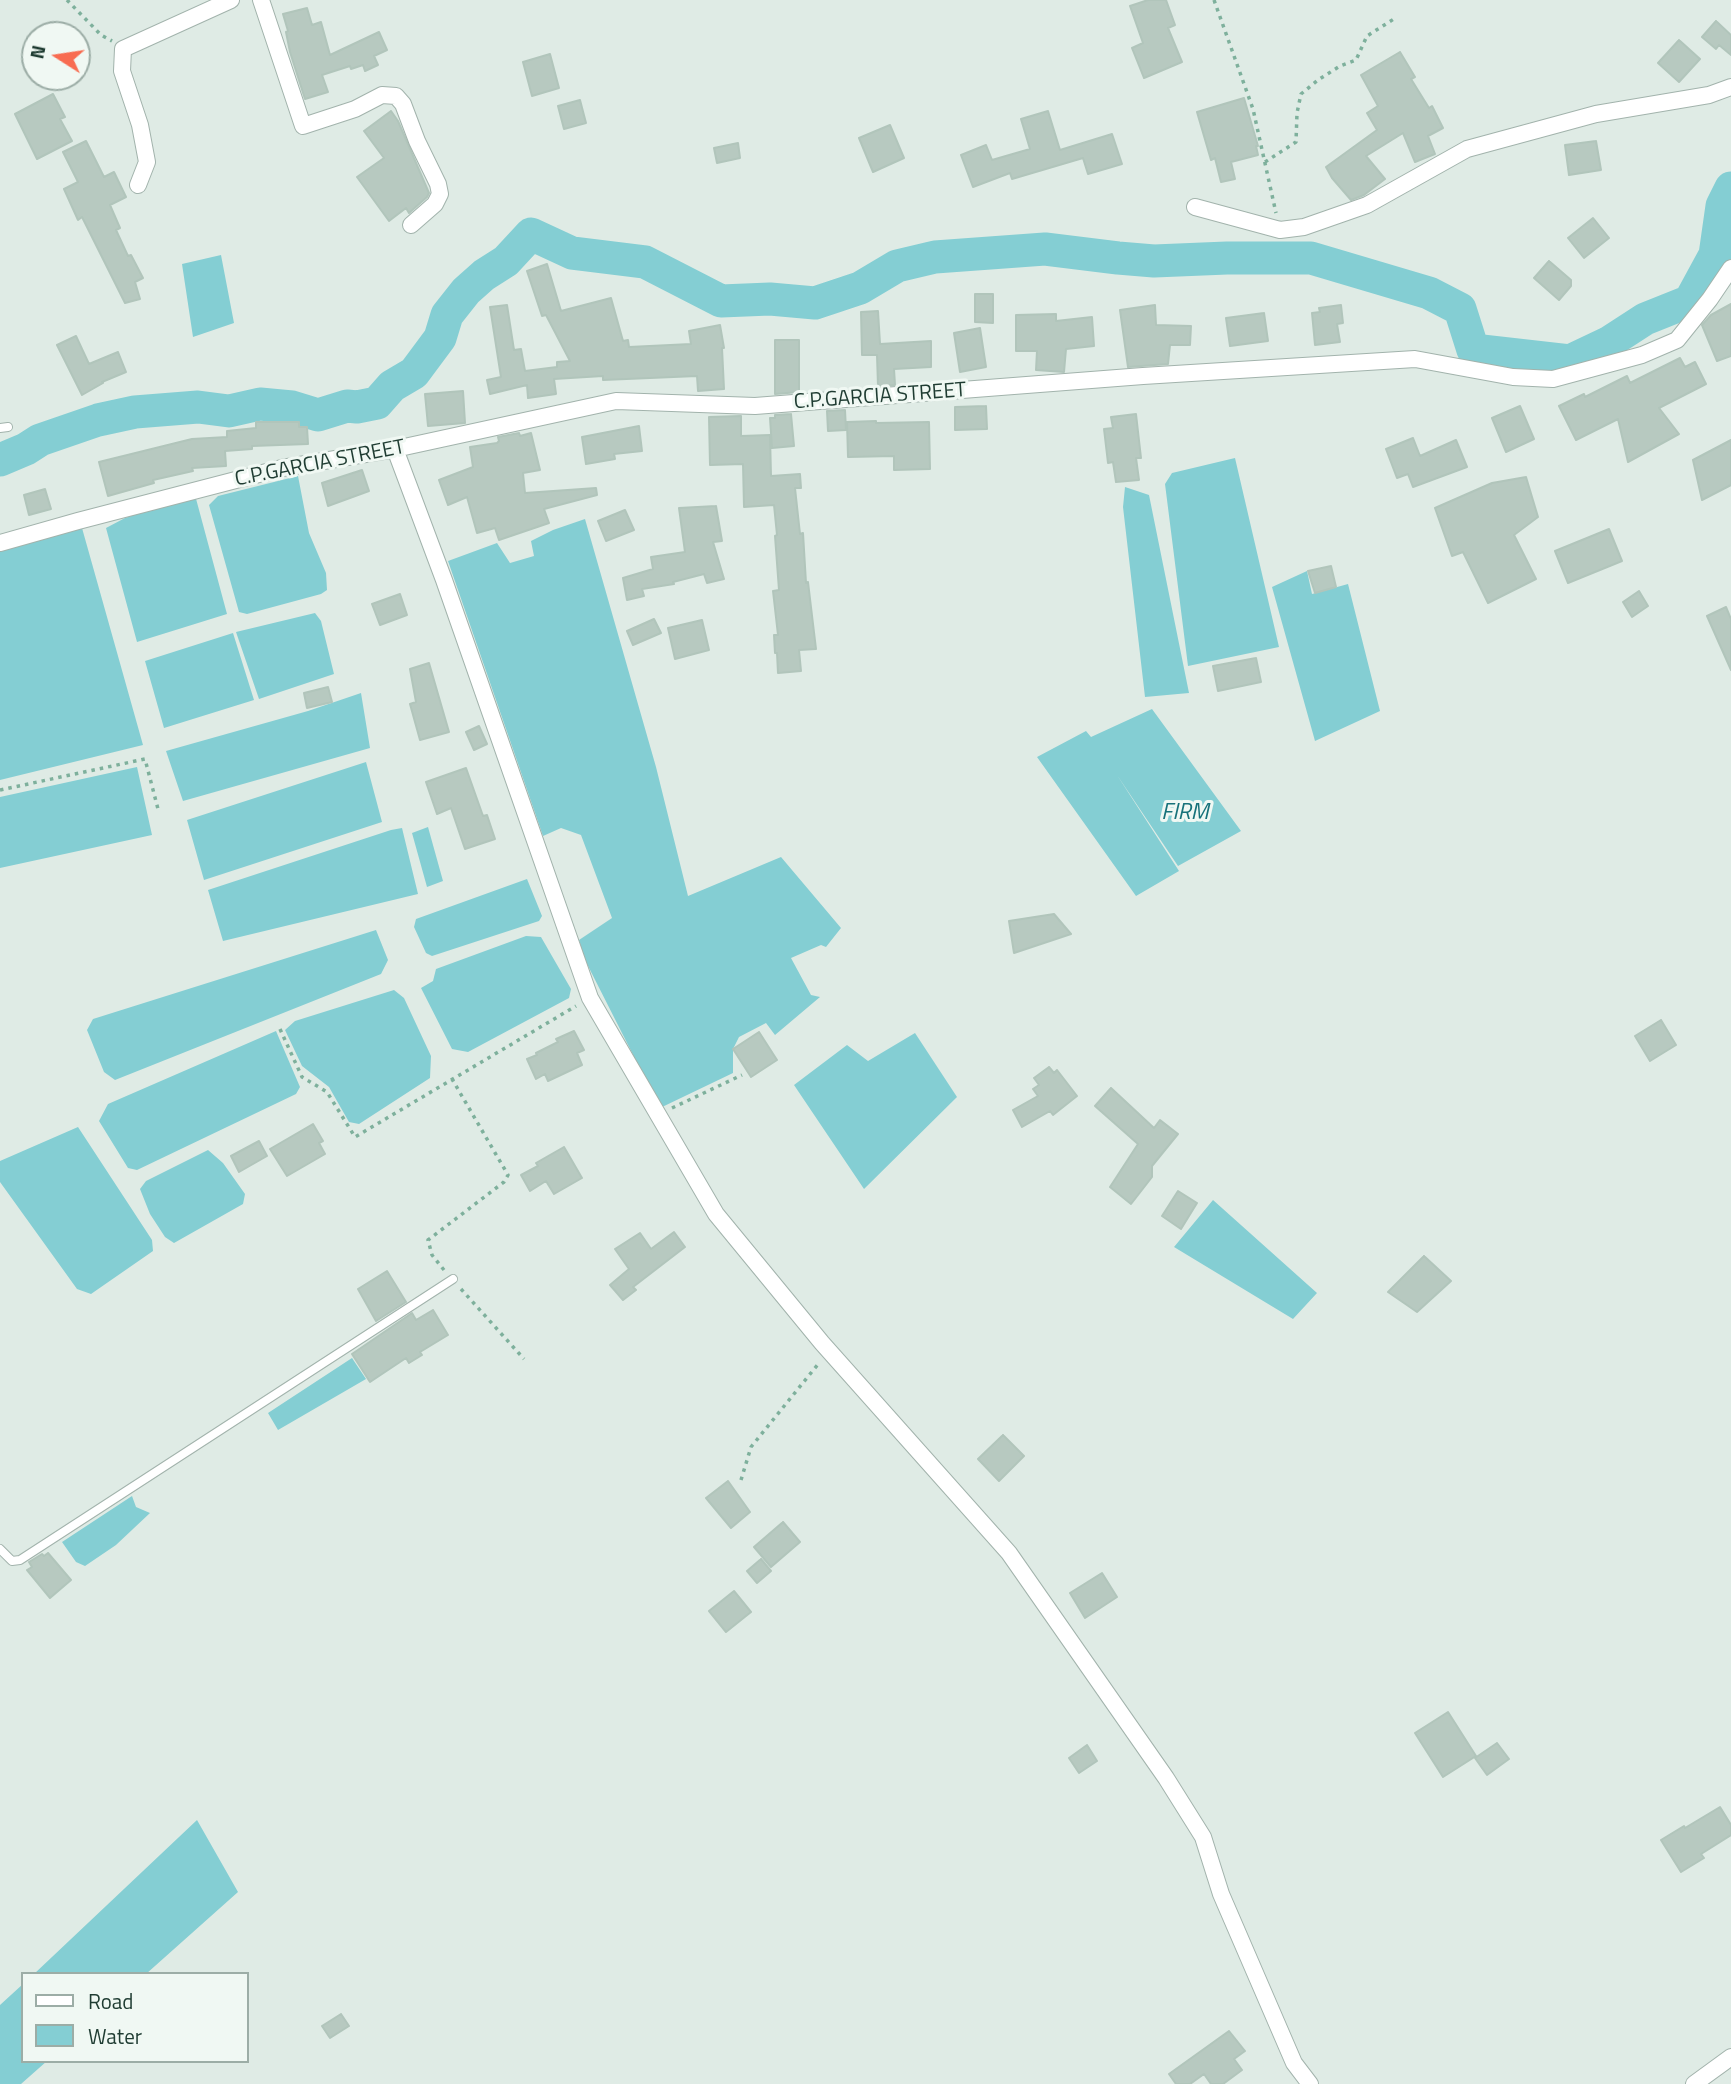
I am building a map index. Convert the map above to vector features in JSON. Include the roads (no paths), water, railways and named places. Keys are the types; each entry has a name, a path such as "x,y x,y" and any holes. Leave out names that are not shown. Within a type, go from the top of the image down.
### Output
{"street":[{"path":"138,184 147,162 140,125 122,71 123,49 231,0"},
{"path":"261,0 303,126 355,109 382,95 396,96 403,104 440,194 435,204 411,225"},
{"path":"1195,207 1280,230 1304,227 1367,205 1467,149 1596,114 1709,94 1731,87"},
{"name":"C.P.GARCIA STREET","path":"0,543 78,520 282,468 396,449 616,401 755,407 1143,376 1415,359 1513,377 1553,379 1642,355 1677,340 1731,268"},
{"path":"396,449 590,998 716,1214 829,1350 1009,1553 1166,1778 1203,1837 1221,1894 1294,2063 1310,2084"},
{"path":"1694,2084 1731,2057"}],"lane":[{"path":"0,1549 12,1561 20,1560 453,1279"}],"water":[{"path":"221,255 234,323 193,337 182,264"},
{"path":"1235,458 1279,647 1188,666 1165,484 1172,473"},
{"path":"298,476 309,533 326,573 327,590 321,594 247,614 239,612 209,505 218,496"},
{"path":"1125,487 1149,495 1189,693 1145,697 1123,507"},
{"path":"195,495 227,614 137,642 106,528 125,518"},
{"path":"585,519 656,767 688,896 781,857 841,928 826,947 821,945 791,958 811,995 820,997 775,1035 766,1023 739,1037 733,1049 733,1073 660,1108 585,960 579,940 612,918 581,835 561,828 543,836 448,561 497,543 510,563 534,556 531,541"},
{"path":"82,528 143,745 0,780 0,551"},
{"path":"1307,571 1312,594 1348,584 1380,711 1315,741 1272,587"},
{"path":"315,613 321,621 334,674 259,699 236,632"},
{"path":"233,633 254,700 164,728 145,661"},
{"path":"361,693 370,748 183,801 166,751 308,711"},
{"name":"FIRM","path":"1152,709 1241,831 1178,866 1117,775 1179,871 1136,896 1037,757 1086,731 1091,737"},
{"path":"366,762 382,822 204,880 187,820"},
{"path":"137,767 152,835 0,868 0,797"},
{"path":"428,827 443,881 427,887 412,833"},
{"path":"402,828 418,894 223,941 208,890"},
{"path":"527,879 542,916 539,921 432,956 426,953 414,927 416,919"},
{"path":"376,930 388,960 381,974 115,1080 104,1072 87,1030 93,1019"},
{"path":"526,936 541,937 571,989 569,998 468,1052 452,1049 421,988 433,981 436,969"},
{"path":"394,990 404,998 431,1056 430,1078 359,1124 349,1122 329,1087 302,1066 285,1030 295,1021"},
{"path":"276,1031 300,1087 296,1094 137,1170 128,1168 99,1121 108,1104"},
{"path":"915,1033 957,1097 864,1189 794,1085 847,1045 868,1061"},
{"path":"78,1127 152,1240 153,1251 91,1294 77,1289 0,1182 0,1161"},
{"path":"208,1150 223,1163 245,1194 243,1204 174,1243 165,1237 150,1214 140,1189 146,1181"},
{"path":"1213,1200 1317,1293 1293,1319 1174,1247"},
{"path":"352,1358 366,1379 278,1430 268,1413"},
{"path":"132,1496 136,1507 150,1513 116,1545 85,1566 76,1562 62,1542"},
{"path":"197,1820 238,1892 148,1972 36,1972"},
{"path":"21,1986 21,2063 45,2063 21,2084 0,2084 0,2005"}],"waterway":[{"path":"0,460 40,440 98,420 135,412 198,407 229,411 260,404 292,407 318,415 347,406 377,403 392,386 414,373 440,338 447,315 466,291 506,261 531,234 572,253 645,262 721,301 770,299 815,303 860,288 897,266 935,257 1045,249 1154,261 1311,258 1429,293 1460,309 1473,350 1570,361 1608,343 1645,319 1690,301 1715,255 1722,206 1731,188"}]}
